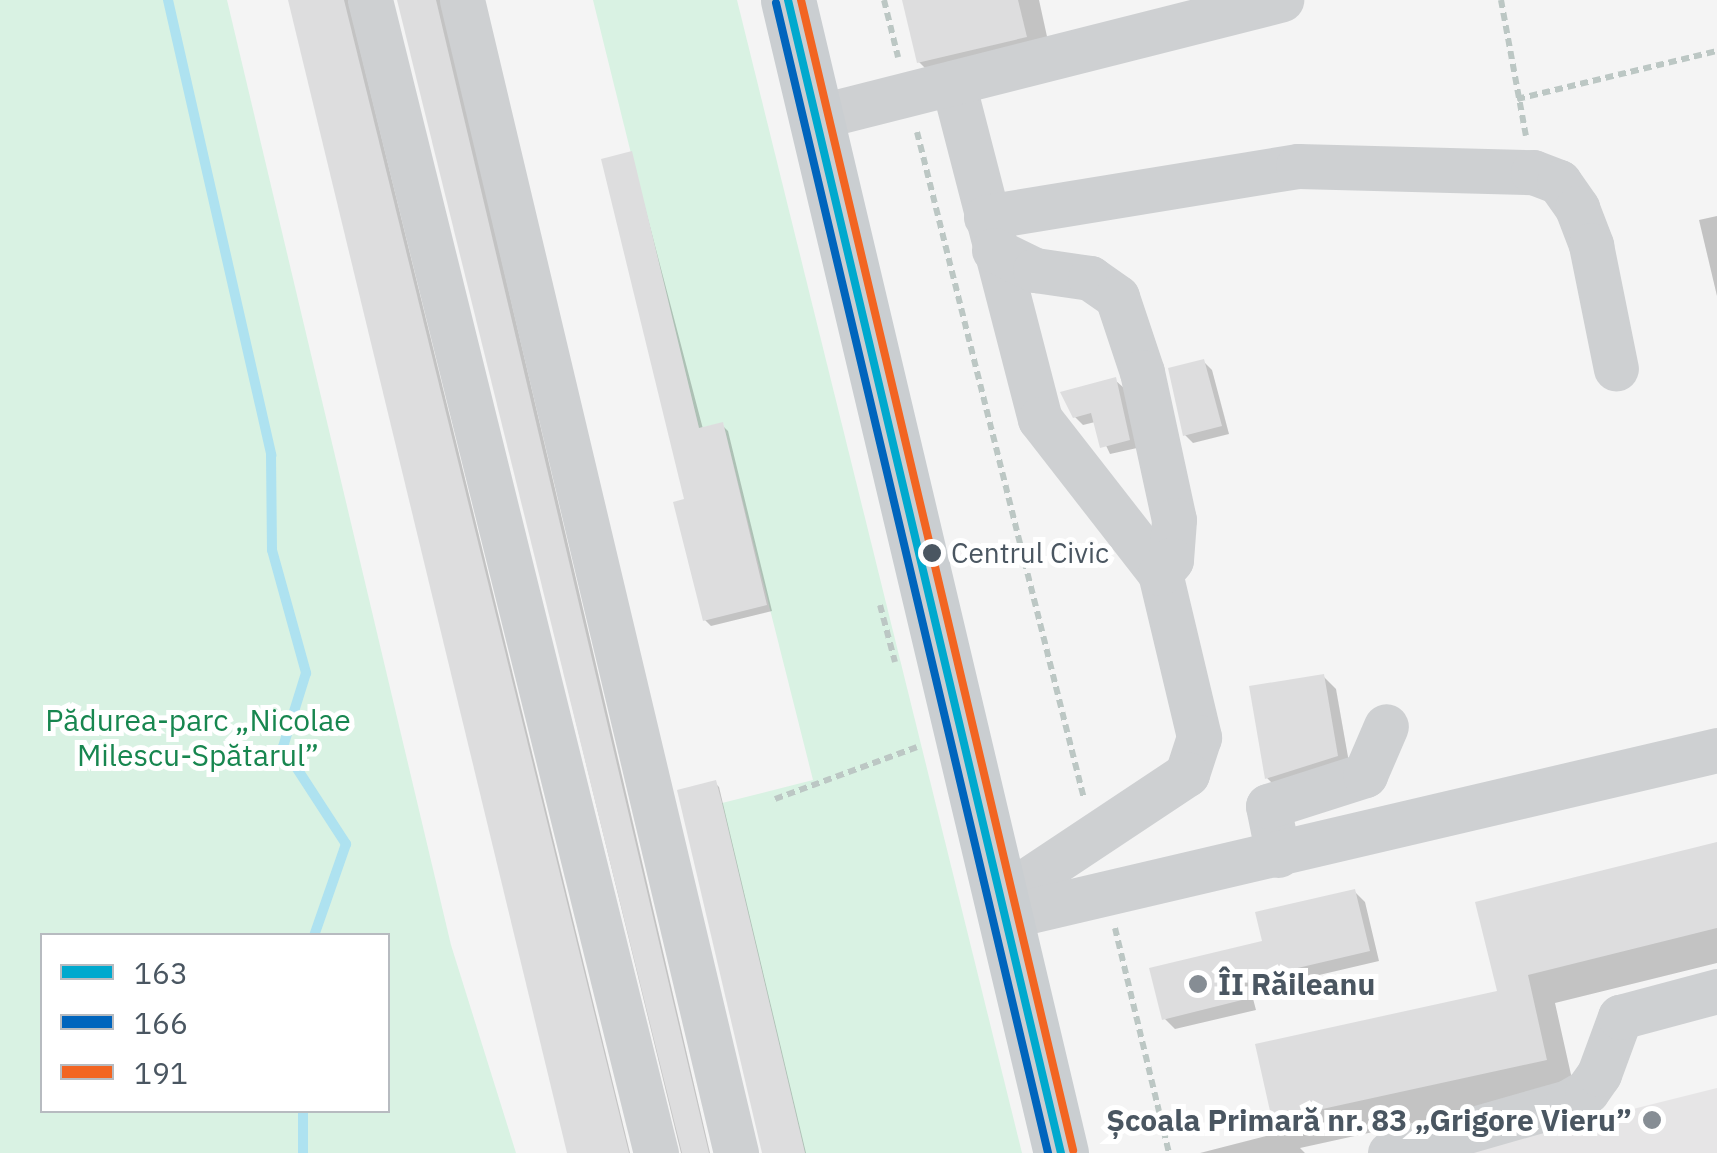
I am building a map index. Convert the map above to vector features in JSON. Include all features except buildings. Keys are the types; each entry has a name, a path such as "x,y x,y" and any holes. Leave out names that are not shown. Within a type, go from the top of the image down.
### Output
{"main road":[{"path":"788,0 1061,1153"}],"lane":[{"path":"370,0 656,1153"},
{"path":"462,0 736,1153"},
{"path":"816,117 1281,0"},
{"path":"953,83 1040,419 1160,573 1195,716 1195,758 1160,795 1092,833 1026,881 1004,918"},
{"path":"990,234 1298,166 1533,172 1559,182 1577,208 1591,245 1616,368"},
{"path":"990,234 1035,270 1090,278 1116,296 1142,372 1174,520 1171,560 1160,573"},
{"path":"1278,856 1268,806 1365,775 1386,726"},
{"path":"1004,918 1717,750"},
{"path":"1390,1153 1568,1102 1599,1074 1620,1016 1717,991"}],"path":[{"path":"884,0 1092,833"},
{"path":"1501,0 1530,152"},
{"path":"1517,99 1717,51"},
{"path":"880,605 899,677"},
{"path":"776,798 918,749 913,731"},
{"path":"1107,895 1169,1153"}],"shaded area":[{"name":"Școala Primară nr. 83 „Grigore Vieru”","path":"1717,1088 1717,1153 1457,1153"}],"green space":[{"name":"Pădurea-parc „Nicolae Milescu-Spătarul”","path":"0,0 227,0 451,945 516,1153 0,1153"},
{"path":"593,0 737,0 1022,1153 805,1153 722,803 813,780 723,423 699,428"}],"waterway":[{"path":"168,0 271,455 272,550 306,673 283,747 346,844 315,933"},
{"path":"303,1113 303,1153"}],"transit line":[{"name":"163","path":"788,0 1061,1153"},
{"name":"191","path":"801,0 1073,1150"},
{"name":"166","path":"776,3 1048,1153"}],"place":[{"name":"Centrul Civic","path":"932,553"},
{"name":"ÎI Răileanu","path":"1198,984"},
{"name":"Școala Primară nr. 83 „Grigore Vieru”","path":"1652,1120"}]}
